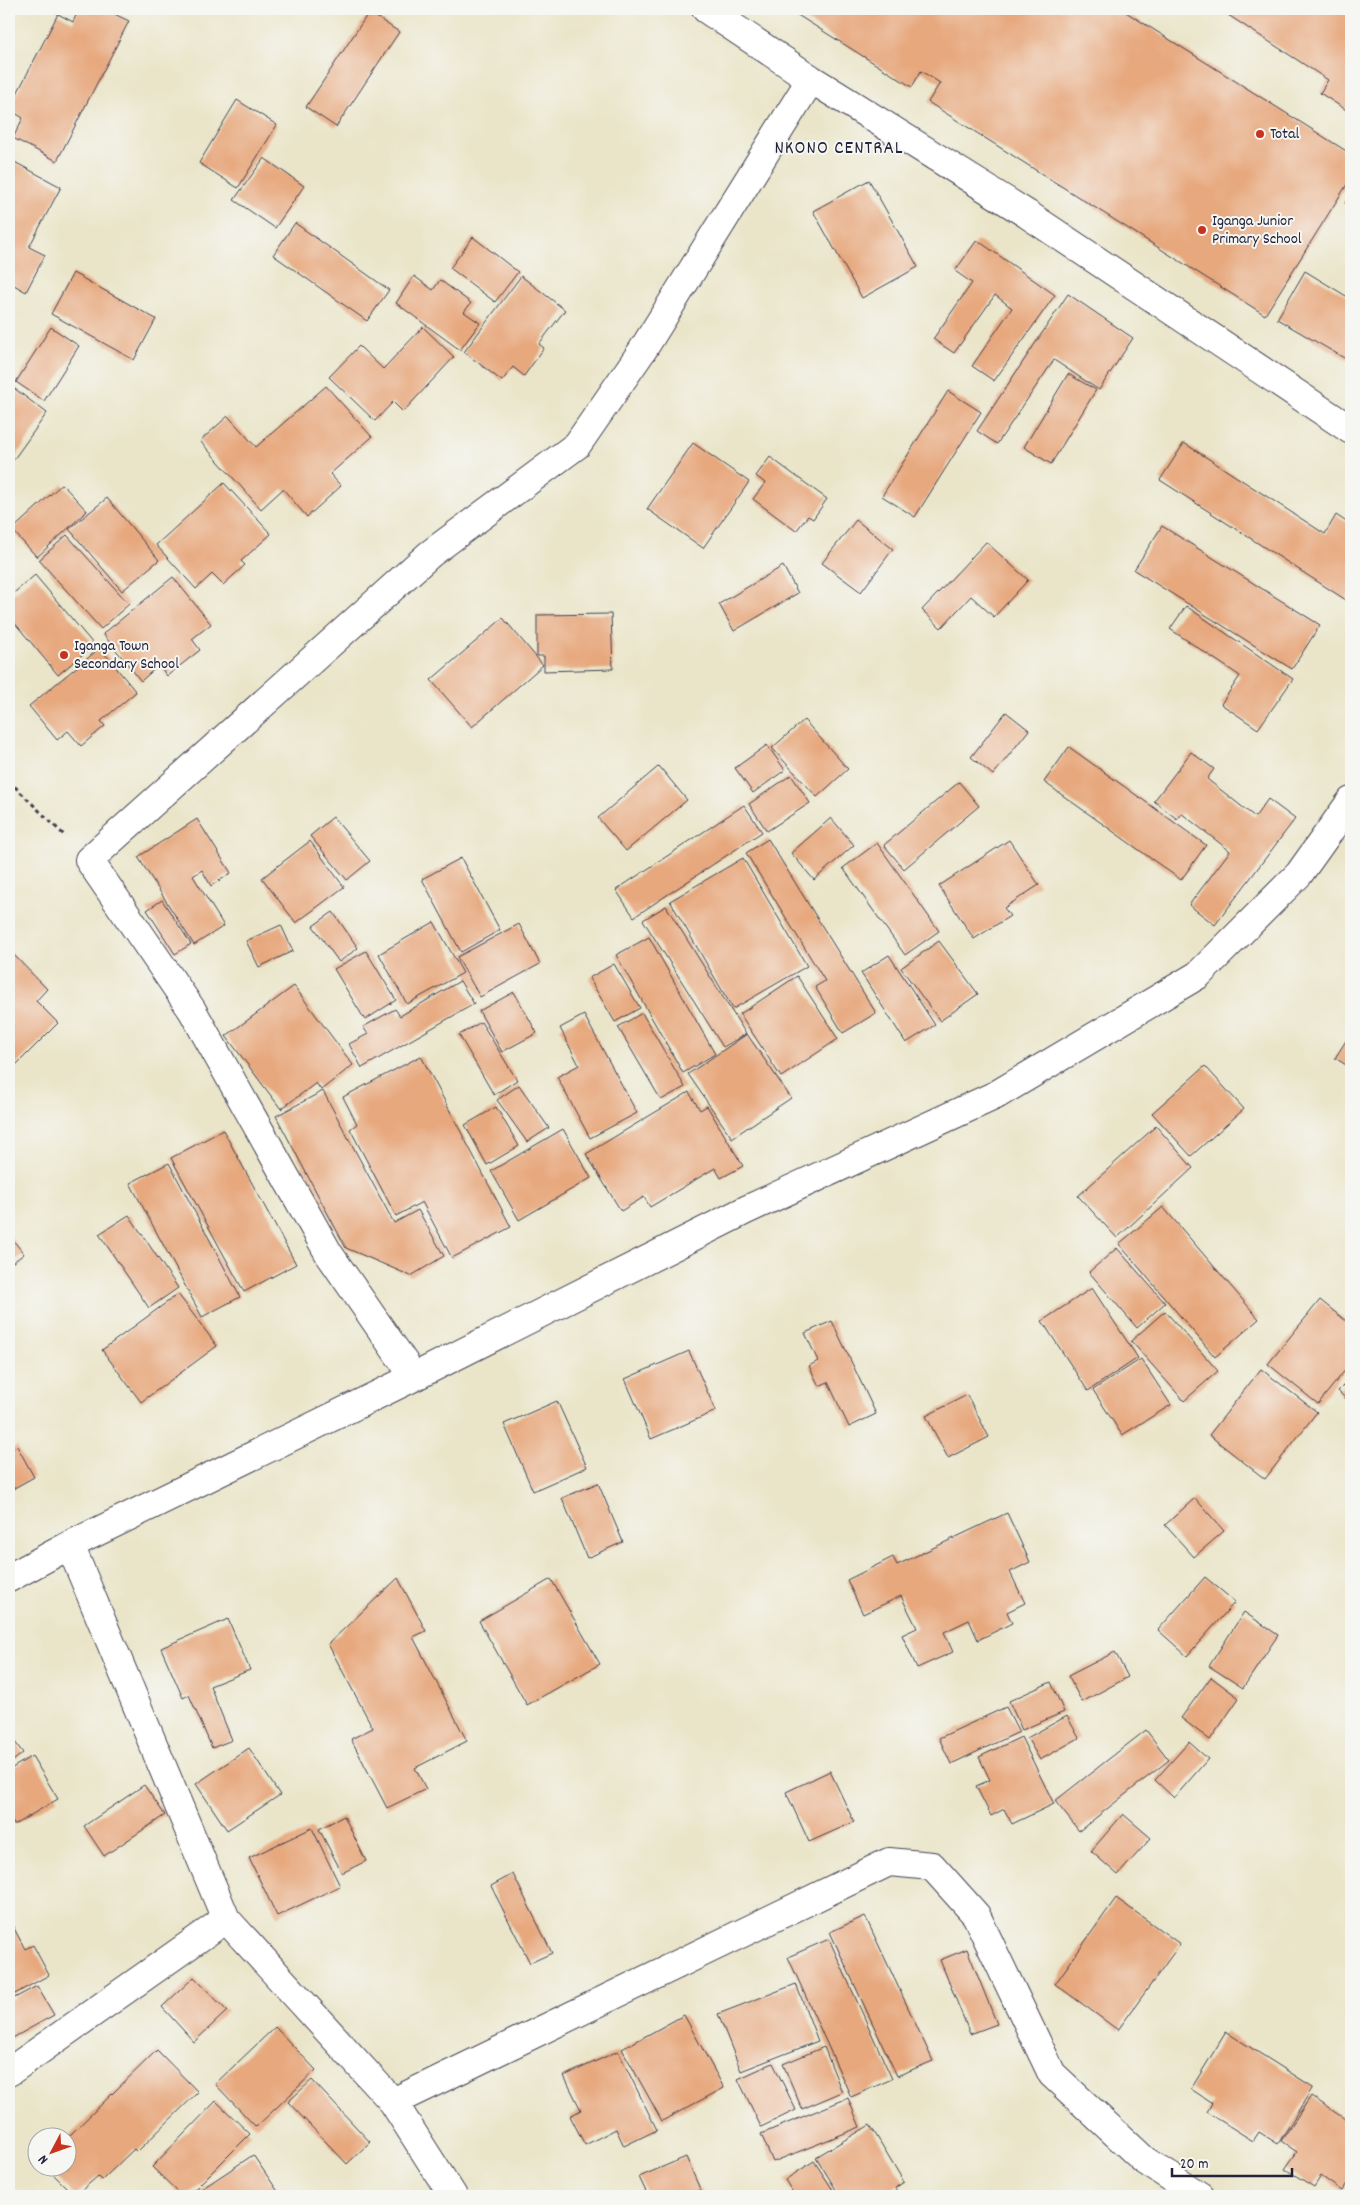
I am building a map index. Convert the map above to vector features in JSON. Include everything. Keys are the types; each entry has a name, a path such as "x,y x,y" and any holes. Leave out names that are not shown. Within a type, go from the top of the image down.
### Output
{"street":[{"path":"706,9 811,79 1027,214 1351,430"},
{"path":"414,1377 330,1254 192,1010 90,860 430,554 577,445 642,351 811,79"},
{"path":"9,1578 70,1545 414,1377 746,1210 996,1095 1198,975 1299,874 1351,801"},
{"path":"70,1545 226,1919 393,2102 453,2196"},
{"path":"393,2102 889,1862 932,1866 976,1915 1052,2074 1144,2160 1200,2196"},
{"path":"9,2072 226,1919"}],"path":[{"path":"9,781 90,860"}],"building":[{"path":"79,9 104,9 129,21 57,161 13,138 23,118 9,109 58,14 73,22"},
{"path":"788,9 1121,9 1351,154 1351,178 1265,315 928,102 940,83 921,71 912,87"},
{"path":"1219,9 1351,9 1351,113 1320,93 1328,80"},
{"path":"369,12 399,32 336,127 306,107"},
{"path":"237,100 277,125 238,188 199,163"},
{"path":"264,158 304,186 275,228 234,200"},
{"path":"9,159 61,187 29,247 45,255 26,292 9,282"},
{"path":"869,180 918,267 862,298 813,211"},
{"path":"1351,193 1351,207 1345,203"},
{"path":"295,223 389,290 367,321 273,255"},
{"path":"473,237 518,272 495,302 450,268"},
{"path":"977,240 1055,295 994,381 972,366 1012,308 995,295 954,353 933,339 972,283 955,271"},
{"path":"1305,271 1351,299 1351,362 1277,319"},
{"path":"73,273 156,319 134,360 51,314"},
{"path":"414,276 433,290 440,280 471,303 464,312 480,323 460,350 396,303"},
{"path":"521,276 565,310 539,344 544,348 524,376 513,367 502,381 464,352"},
{"path":"1068,294 1133,338 1099,390 1054,360 997,444 977,431"},
{"path":"51,327 79,346 44,401 16,382"},
{"path":"423,327 454,357 403,412 393,402 375,421 329,377 359,346 383,369"},
{"path":"1068,374 1096,390 1051,464 1024,447"},
{"path":"11,386 47,413 9,466 9,389"},
{"path":"326,386 372,437 330,474 341,486 307,517 283,489 261,509 200,441 228,416 256,447"},
{"path":"948,391 981,412 915,517 882,496"},
{"path":"693,443 749,482 703,548 647,509"},
{"path":"1184,443 1325,534 1336,515 1351,525 1351,592 1346,600 1160,480"},
{"path":"770,457 827,499 813,519 808,516 796,531 753,499 765,483 756,476"},
{"path":"224,483 271,534 241,561 245,565 223,585 212,574 196,589 156,545"},
{"path":"62,484 87,511 37,557 12,530"},
{"path":"107,498 159,560 122,591 69,529"},
{"path":"856,520 893,549 861,592 822,563"},
{"path":"1162,526 1320,625 1292,669 1134,570"},
{"path":"67,535 129,604 101,629 39,560"},
{"path":"986,542 1028,580 994,617 971,596 941,628 922,610"},
{"path":"783,566 798,593 734,631 719,604"},
{"path":"35,575 94,645 58,675 9,616 9,597"},
{"path":"173,577 211,624 192,639 200,650 167,676 159,665 141,681 103,634"},
{"path":"1186,606 1293,679 1258,729 1221,704 1240,676 1170,629"},
{"path":"611,614 613,669 544,671 544,656 537,656 537,615"},
{"path":"503,618 543,665 472,727 431,680"},
{"path":"100,648 136,692 101,721 105,726 81,746 68,731 57,740 29,706"},
{"path":"1006,712 1029,730 993,775 971,757"},
{"path":"804,720 848,769 817,797 772,748"},
{"path":"767,745 785,770 753,793 735,768"},
{"path":"1069,747 1206,845 1181,880 1044,782"},
{"path":"1191,752 1214,769 1207,779 1255,817 1268,799 1295,819 1215,925 1189,905 1230,851 1181,813 1177,819 1154,801"},
{"path":"659,766 687,800 626,851 598,818"},
{"path":"791,775 810,803 767,831 749,804"},
{"path":"959,782 979,806 904,869 884,845"},
{"path":"744,805 762,832 634,917 616,890"},
{"path":"333,817 370,861 347,880 310,836"},
{"path":"831,818 854,845 814,880 791,853"},
{"path":"197,819 231,873 211,886 202,870 193,876 224,926 194,945 138,857"},
{"path":"768,839 876,1013 843,1033 815,987 825,981 746,853"},
{"path":"1009,840 1039,885 1004,908 1010,916 974,939 939,886"},
{"path":"310,841 344,887 296,923 262,878"},
{"path":"877,843 939,931 905,955 843,868"},
{"path":"461,858 500,930 461,952 422,879"},
{"path":"743,858 807,966 733,1009 670,901"},
{"path":"162,900 191,944 175,954 147,910"},
{"path":"666,906 746,1034 723,1047 643,920"},
{"path":"333,912 358,948 339,962 313,926"},
{"path":"434,922 463,973 407,1004 379,954"},
{"path":"519,924 540,964 480,997 457,957"},
{"path":"281,925 293,951 259,967 246,941"},
{"path":"649,937 715,1054 683,1073 616,955"},
{"path":"939,941 978,994 940,1021 901,968"},
{"path":"9,950 47,989 36,1001 58,1023 15,1066 9,1059"},
{"path":"366,951 396,1000 365,1020 334,969"},
{"path":"889,955 935,1025 906,1043 861,973"},
{"path":"614,964 640,1008 615,1022 589,978"},
{"path":"797,976 838,1039 781,1077 740,1014"},
{"path":"460,981 474,1004 362,1068 349,1044 368,1034 363,1027 395,1009 400,1016"},
{"path":"294,986 353,1065 321,1090 316,1083 281,1109 226,1036"},
{"path":"514,992 537,1033 502,1052 479,1011"},
{"path":"642,1013 685,1087 661,1100 618,1027"},
{"path":"584,1015 637,1113 590,1138 557,1077 579,1065 560,1028"},
{"path":"481,1022 517,1080 494,1095 459,1035"},
{"path":"1351,1033 1351,1068 1335,1058"},
{"path":"747,1034 791,1098 732,1138 688,1074"},
{"path":"421,1056 511,1227 452,1258 422,1202 396,1216 350,1129 357,1124 343,1097"},
{"path":"1205,1066 1244,1109 1191,1156 1152,1113"},
{"path":"519,1085 549,1128 527,1142 497,1100"},
{"path":"323,1091 394,1223 418,1210 444,1256 411,1276 346,1248 276,1116"},
{"path":"689,1092 700,1110 707,1106 743,1166 721,1178 715,1168 650,1207 644,1197 621,1211 586,1154"},
{"path":"496,1107 519,1146 487,1165 465,1125"},
{"path":"1156,1126 1193,1168 1117,1238 1078,1196"},
{"path":"563,1129 591,1178 519,1220 491,1171"},
{"path":"223,1130 296,1264 244,1292 171,1158"},
{"path":"169,1163 240,1297 202,1317 130,1183"},
{"path":"1163,1207 1259,1319 1215,1357 1119,1244"},
{"path":"129,1215 178,1288 149,1308 99,1234"},
{"path":"9,1235 24,1254 9,1265"},
{"path":"1117,1248 1165,1303 1137,1328 1089,1272"},
{"path":"1092,1288 1138,1358 1088,1391 1042,1321"},
{"path":"178,1294 217,1346 141,1402 102,1350"},
{"path":"1320,1300 1351,1325 1351,1363 1318,1404 1268,1364"},
{"path":"1165,1311 1218,1371 1184,1401 1131,1341"},
{"path":"832,1321 876,1414 849,1427 828,1382 819,1386 809,1366 818,1361 805,1333"},
{"path":"689,1351 716,1411 651,1439 625,1379"},
{"path":"1141,1359 1171,1405 1122,1435 1093,1390"},
{"path":"1261,1369 1317,1412 1265,1479 1209,1435"},
{"path":"1351,1378 1351,1404 1338,1391"},
{"path":"967,1395 989,1437 948,1458 926,1416"},
{"path":"557,1401 587,1467 533,1491 504,1424"},
{"path":"17,1446 34,1477 9,1491 9,1451"},
{"path":"598,1483 623,1542 587,1558 562,1498"},
{"path":"1195,1498 1224,1531 1194,1557 1165,1525"},
{"path":"1007,1513 1030,1562 1010,1572 1025,1603 1007,1612 1012,1623 978,1640 969,1620 944,1632 953,1652 917,1668 902,1635 917,1628 901,1596 863,1614 847,1580 893,1557 897,1565"},
{"path":"1205,1577 1235,1602 1187,1656 1158,1630"},
{"path":"398,1578 426,1631 413,1637 467,1741 415,1768 426,1789 387,1808 351,1739 373,1728 328,1644"},
{"path":"551,1579 600,1664 527,1705 479,1621"},
{"path":"1244,1612 1278,1635 1243,1688 1209,1666"},
{"path":"228,1619 250,1670 210,1686 232,1740 212,1748 189,1695 183,1698 161,1648"},
{"path":"1115,1652 1128,1677 1082,1702 1068,1676"},
{"path":"1211,1677 1239,1698 1210,1740 1181,1718"},
{"path":"1051,1682 1064,1712 1022,1730 1009,1701"},
{"path":"1006,1707 1019,1732 951,1764 939,1738"},
{"path":"1067,1716 1079,1738 1040,1760 1027,1738"},
{"path":"1146,1730 1169,1760 1079,1831 1055,1801"},
{"path":"9,1734 23,1753 9,1764"},
{"path":"1021,1737 1054,1804 1012,1824 1004,1809 991,1816 976,1786 990,1780 979,1757"},
{"path":"1189,1742 1208,1759 1174,1798 1155,1780"},
{"path":"249,1748 280,1795 227,1830 196,1784"},
{"path":"32,1756 58,1799 14,1825 9,1816 9,1770"},
{"path":"830,1771 854,1822 809,1842 786,1792"},
{"path":"144,1785 165,1815 104,1856 84,1826"},
{"path":"1123,1814 1151,1838 1118,1875 1091,1851"},
{"path":"344,1816 366,1861 342,1873 319,1829"},
{"path":"312,1828 340,1886 277,1916 249,1858"},
{"path":"513,1874 552,1953 530,1963 491,1886"},
{"path":"1116,1898 1180,1944 1118,2030 1055,1984"},
{"path":"865,1916 933,2061 897,2076 830,1932"},
{"path":"9,1919 25,1949 33,1945 49,1975 11,1996 9,1992"},
{"path":"829,1939 892,2079 851,2097 788,1957"},
{"path":"967,1949 997,2024 970,2034 940,1960"},
{"path":"194,1977 227,2011 194,2042 162,2007"},
{"path":"796,1984 818,2041 741,2071 718,2014"},
{"path":"37,1986 54,2015 9,2040 9,2001"},
{"path":"684,2015 724,2088 662,2121 622,2049"},
{"path":"275,2027 316,2070 256,2127 215,2084"},
{"path":"1226,2032 1313,2087 1278,2144 1259,2132 1253,2141 1207,2112 1212,2103 1191,2089"},
{"path":"824,2047 842,2092 802,2109 783,2064"},
{"path":"157,2050 198,2092 137,2152 134,2149 102,2180 98,2176 75,2196 57,2178 78,2178 77,2128"},
{"path":"618,2051 657,2130 624,2146 616,2129 585,2145 570,2116 581,2110 564,2076"},
{"path":"773,2063 796,2110 761,2127 738,2079"},
{"path":"312,2080 370,2142 347,2164 288,2102"},
{"path":"1311,2096 1351,2123 1351,2178 1342,2191 1321,2176 1314,2187 1285,2169 1297,2152 1281,2141"},
{"path":"848,2098 860,2127 773,2162 761,2134"},
{"path":"216,2101 250,2134 188,2196 182,2196 152,2167"},
{"path":"870,2125 904,2182 895,2188 900,2196 840,2196 816,2157"},
{"path":"253,2155 281,2196 191,2196"},
{"path":"686,2157 703,2196 648,2196 639,2177"},
{"path":"814,2161 837,2196 795,2196 785,2180"}],"place":[{"name":"Total","path":"1260,134"},
{"name":"Iganga Junior Primary School","path":"1202,230"},
{"name":"Iganga Town Secondary School","path":"64,655"}],"district":[{"name":"NKONO CENTRAL","path":"839,149"}]}
